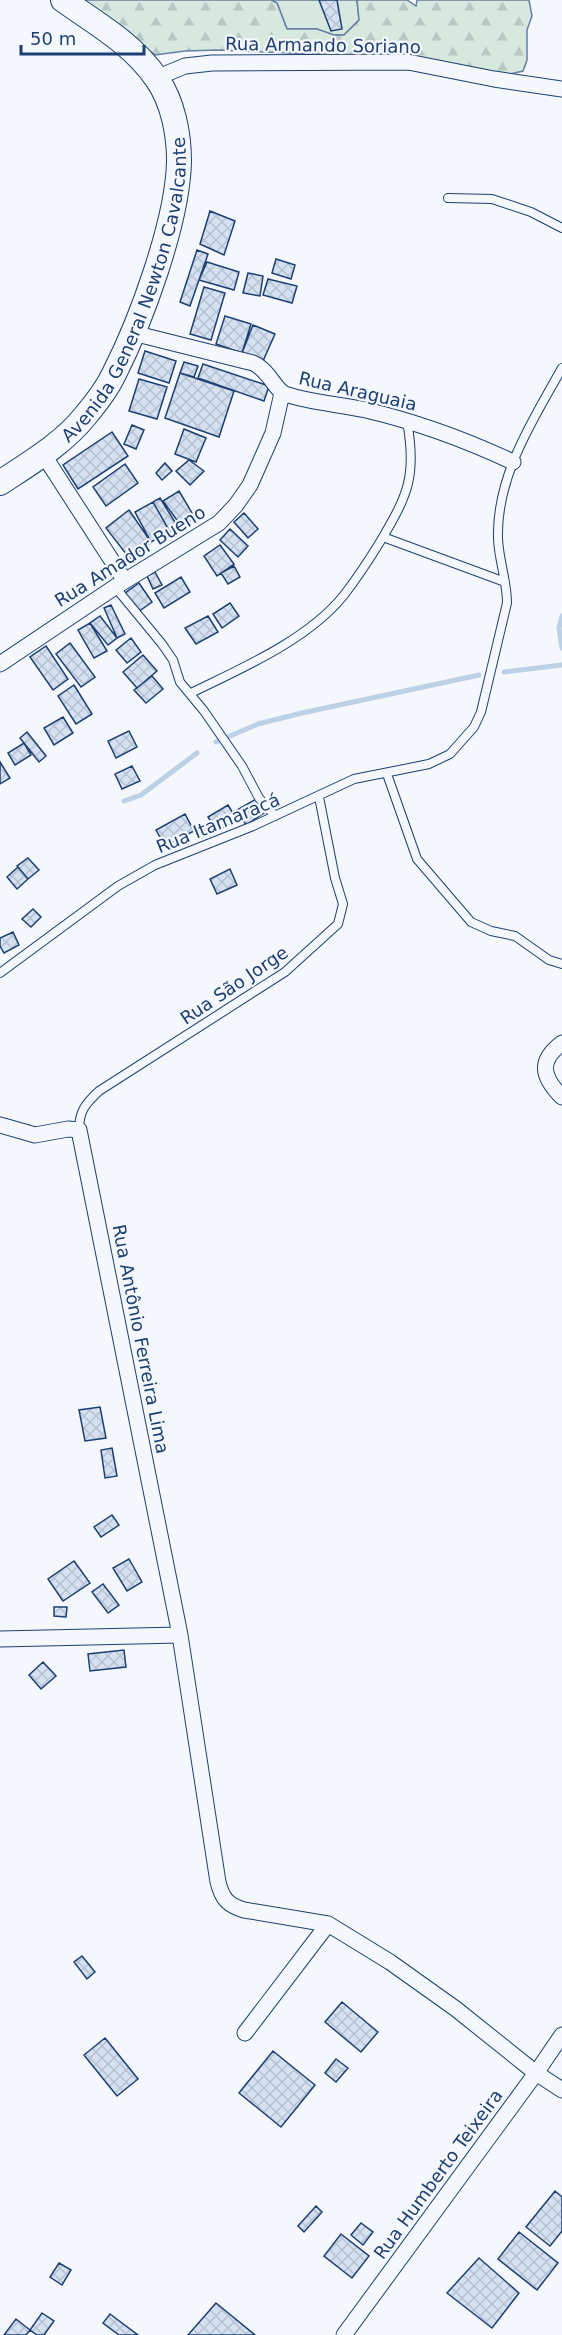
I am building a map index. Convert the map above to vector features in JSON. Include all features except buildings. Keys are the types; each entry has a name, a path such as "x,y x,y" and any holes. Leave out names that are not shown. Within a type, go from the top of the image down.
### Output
{"main road":[{"name":"Avenida General Newton Cavalcante","path":"0,483 63,439 91,409 113,376 133,333 163,244 179,163 174,116 156,78 125,43 63,0"}],"street":[{"name":"Rua Armando Soriano","path":"156,78 185,66 212,63 408,62 494,79 562,89"},
{"name":"Rua Araguaia","path":"133,333 253,363 265,370 282,393 407,421 474,444 513,462"},
{"name":"Rua Amador Bueno","path":"0,664 120,584 212,528 236,505 250,485 264,456 273,433 282,393"},
{"path":"43,454 120,584"},
{"path":"559,1094 546,1076 545,1064 549,1054 562,1042"},
{"path":"0,1125 35,1135 68,1129 79,1130"},
{"name":"Rua Antônio Ferreira Lima","path":"79,1130 180,1635 218,1882 224,1898 234,1907 328,1924"},
{"path":"0,1639 180,1635"},
{"path":"245,2033 328,1924 390,1962 456,2009 536,2073 562,2090"},
{"name":"Rua Humberto Teixeira","path":"344,2335 562,2035"}],"lane":[{"path":"448,198 492,199 531,212 562,228"},
{"path":"506,582 498,540 502,495 513,462 562,368"},
{"path":"191,693 251,664 303,631 344,596 398,510 410,477 412,450 407,421"},
{"path":"383,537 506,582"},
{"name":"Rua Itamaracá","path":"0,973 118,886 155,865 275,816 354,779 429,764 450,754 465,739 481,712 504,619 507,603 506,582"},
{"path":"120,584 173,660 180,682 191,693 242,766 259,798 275,816"},
{"path":"387,774 417,859 471,922 479,927 515,936 538,953 562,964"},
{"name":"Rua São Jorge","path":"79,1130 84,1106 99,1091 285,972 338,924 343,904 335,878 319,796"}],"green space":[{"path":"83,0 271,0 277,3 287,29 317,29 334,35 344,35 359,20 357,0 407,0 416,6 417,0 529,0 532,16 527,30 527,60 523,71 510,74 360,56 217,50 155,55"},
{"path":"271,0 357,0 359,20 344,35 333,35 317,29 287,29 277,3"}],"waterway":[{"path":"562,616 559,628 562,648"},
{"path":"504,672 562,665"},
{"path":"216,742 258,724 479,675"},
{"path":"124,801 141,795 197,753"}]}
